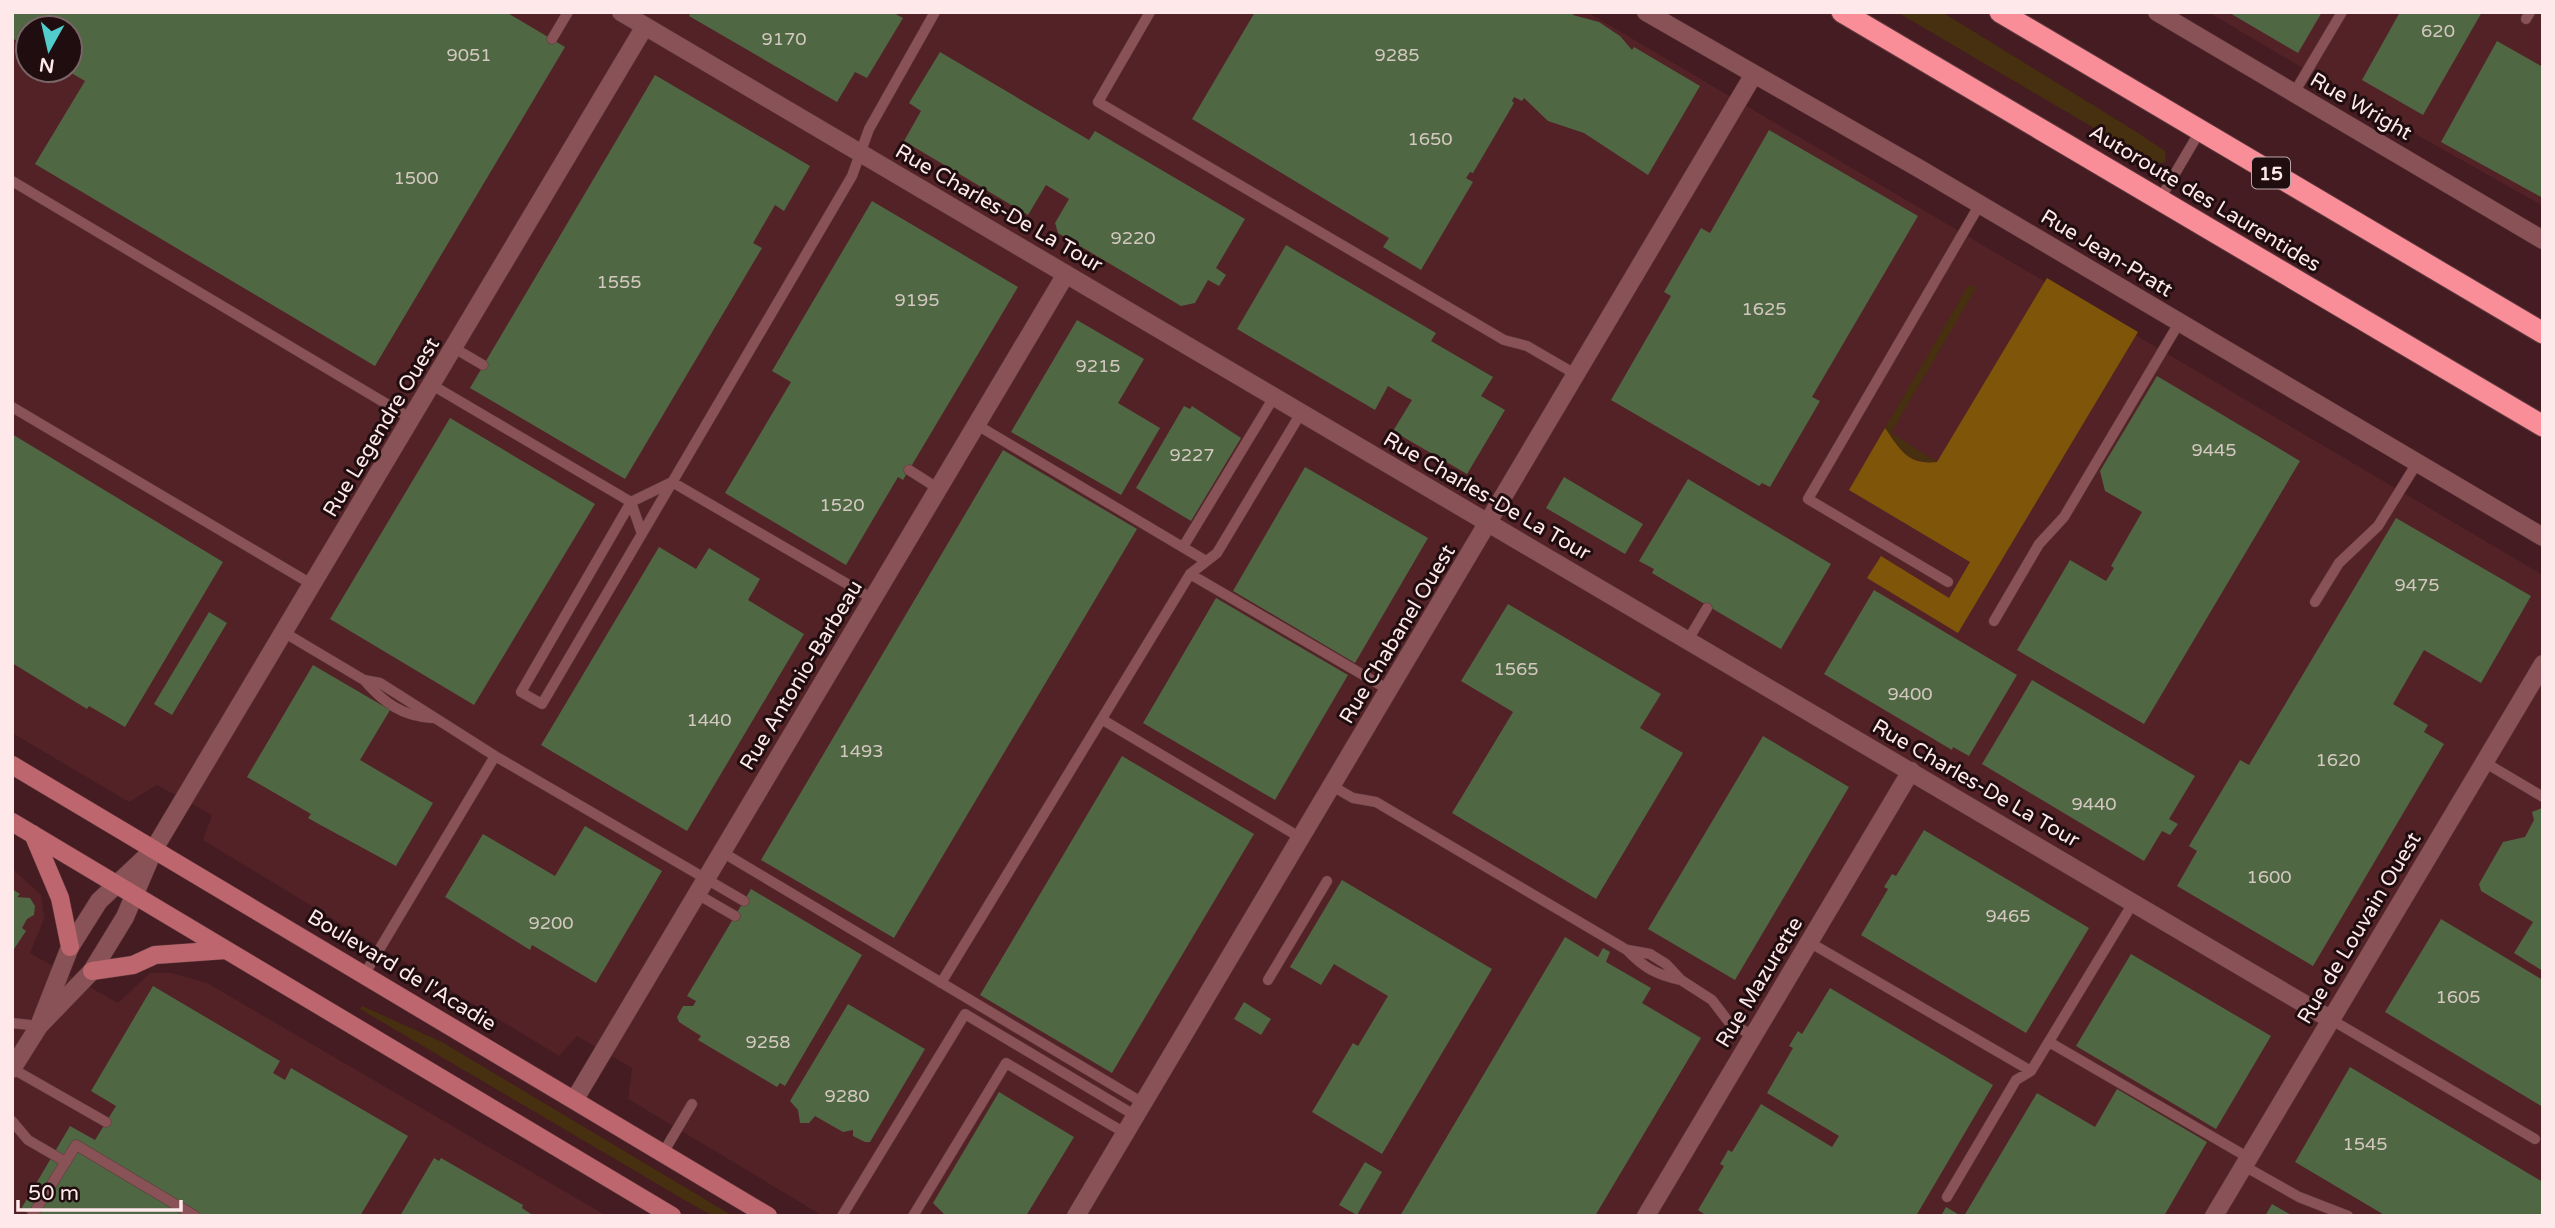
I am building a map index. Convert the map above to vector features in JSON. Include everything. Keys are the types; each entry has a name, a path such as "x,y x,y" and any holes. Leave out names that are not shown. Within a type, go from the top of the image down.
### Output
{"highway":[{"name":"Autoroute des Laurentides","path":"1842,12 2543,425"},
{"name":"15","path":"2000,12 2543,333"}],"main road":[{"name":"Boulevard de l'Acadie","path":"12,765 768,1216"},
{"path":"12,822 672,1216"},
{"path":"33,835 60,898 70,947"},
{"path":"92,971 133,965 155,955 226,950"}],"street":[{"name":"Rue Charles-De La Tour","path":"621,12 2330,1019"},
{"name":"Rue Jean-Pratt","path":"1646,12 1980,204 2543,537"},
{"name":"Rue Wright","path":"2157,12 2543,240"},
{"name":"Rue Legendre Ouest","path":"38,1026 92,971 135,895 154,849 314,586 645,26"},
{"name":"Rue Chabanel Ouest","path":"1076,1216 1754,74"},
{"name":"Rue Antonio-Barbeau","path":"575,1099 1066,274"},
{"name":"Rue de Louvain Ouest","path":"2214,1216 2543,664"},
{"name":"Rue Mazurette","path":"1646,1216 1911,771"},
{"name":"Rue Legendre Ouest","path":"12,1069 38,1026 70,947 99,901 154,849"}],"lane":[{"path":"552,39 568,12"},
{"path":"672,482 631,502 521,692 542,704 852,176 869,129 935,12"},
{"path":"1150,12 1098,102 1504,340 1527,346 1577,375"},
{"path":"2294,93 2342,12"},
{"path":"2160,200 2200,131"},
{"path":"12,181 412,419"},
{"path":"1948,582 1808,499 1980,204"},
{"path":"1994,621 2039,544 2064,517 2179,323"},
{"path":"454,348 483,365"},
{"path":"432,385 631,502 642,534"},
{"path":"1183,547 1273,397"},
{"path":"12,407 314,586"},
{"path":"941,983 1190,574 1217,553 1301,413"},
{"path":"977,425 1206,561"},
{"path":"2315,603 2339,563 2378,526 2417,463"},
{"path":"909,470 939,489"},
{"path":"672,482 873,599"},
{"path":"1190,574 1389,690"},
{"path":"1688,640 1707,608"},
{"path":"285,633 364,680 380,683 416,704 432,718 702,887 734,916"},
{"path":"1102,720 1301,838"},
{"path":"365,975 495,756"},
{"path":"2484,762 2543,797"},
{"path":"1332,786 1353,798 1376,802 1627,950 1658,976 1681,980 1707,995 1728,1021 1753,1036"},
{"path":"722,852 973,1002 1139,1109"},
{"path":"1268,980 1327,881"},
{"path":"702,887 744,901"},
{"path":"1947,1197 2017,1080 2031,1071 2133,903"},
{"path":"1809,942 2031,1071"},
{"path":"842,1216 973,1002"},
{"path":"965,1014 1139,1109"},
{"path":"2330,1019 2535,1139"},
{"path":"12,1023 38,1026"},
{"path":"2049,1042 2299,1197 2348,1216"},
{"path":"913,1216 1006,1063 1125,1133"},
{"path":"12,1069 106,1122"},
{"path":"663,1153 692,1104"},
{"path":"12,1121 28,1140 66,1162"},
{"path":"32,1216 76,1145 195,1216"}],"shaded area":[{"path":"12,12 1587,12 2543,575 2543,1216 823,1216 628,1099 632,1068 577,1036 559,1056 203,840 212,815 157,785 129,802 12,733"},
{"path":"1897,12 1942,12 2165,151 2166,162 2155,164"},
{"path":"2208,12 2543,12 2543,206 2380,114"},
{"path":"2047,278 2138,332 1958,633 1867,578 1881,556 1949,598 1970,562 1849,490 1885,428 1901,450 1912,459 1937,462"},
{"path":"1968,286 1977,287 1891,433 1937,462 1919,461 1906,454 1885,428"},
{"path":"12,868 41,895 44,919 30,953 118,1003 150,973 172,973 207,983 607,1216 12,1216"},
{"path":"362,1006 442,1042 733,1216 713,1216 693,1205 360,1009"}],"building":[{"path":"12,12 506,12 565,47 375,366 35,164 85,81 84,14 14,14 14,39"},
{"path":"691,12 892,12 903,18 867,78 855,72 837,102 689,16"},
{"path":"1255,12 1574,12 1573,15 1599,22 1620,36 1632,50 1634,47 1700,86 1648,175 1584,133 1548,121 1524,98 1522,101 1514,97 1514,103 1473,173 1470,172 1466,178 1473,182 1421,270 1383,247 1389,238 1192,119"},
{"path":"2228,12 2322,12 2298,53"},
{"path":"2400,12 2482,12 2423,115 2362,80"},
{"path":"2497,41 2543,67 2543,198 2441,142"},
{"path":"940,52 1089,140 1095,131 1245,219 1216,268 1226,275 1219,286 1208,280 1195,303 1181,306 1058,233 1055,223 1069,199 1046,185 1028,215 904,141 921,111 909,103"},
{"path":"655,75 810,166 784,211 775,205 753,243 762,248 625,479 470,388"},
{"path":"1769,130 1918,216 1812,397 1820,401 1770,487 1762,483 1759,486 1611,400 1671,296 1664,292 1701,228 1710,233"},
{"path":"872,201 1018,287 903,480 898,477 846,565 725,493 791,382 772,371"},
{"path":"1286,245 1436,333 1431,341 1493,377 1481,396 1505,410 1467,474 1393,431 1412,400 1388,386 1375,410 1237,329"},
{"path":"1077,320 1144,359 1118,403 1160,428 1121,495 1011,432"},
{"path":"2157,376 2300,461 2144,724 2017,650 2070,560 2106,581 2114,568 2111,566 2142,512 2105,491 2100,471"},
{"path":"1184,406 1190,409 1192,406 1241,438 1191,521 1136,488"},
{"path":"450,418 595,504 474,705 330,619"},
{"path":"12,434 223,562 125,727 89,706 87,709 12,663"},
{"path":"1003,450 1137,529 894,938 761,860"},
{"path":"1305,467 1428,538 1355,663 1233,591"},
{"path":"1564,477 1643,524 1625,554 1546,508"},
{"path":"1688,479 1831,564 1781,649 1652,573 1654,569 1639,561"},
{"path":"2396,518 2531,596 2481,683 2424,650 2393,704 2428,725 2424,732 2444,744 2313,966 2177,886 2197,851 2189,846 2240,760 2249,765"},
{"path":"659,547 696,569 709,548 760,579 748,600 804,634 687,831 541,745"},
{"path":"1874,590 2017,675 1969,756 1953,747 1952,750 1824,674"},
{"path":"1216,598 1348,675 1275,800 1143,723"},
{"path":"1508,604 1661,694 1640,728 1683,753 1596,899 1452,813 1513,712 1461,681"},
{"path":"209,612 227,623 172,715 154,704"},
{"path":"313,665 390,710 360,760 433,803 396,866 308,818 311,814 247,777"},
{"path":"2032,680 2195,776 2169,819 2178,824 2170,835 2162,831 2144,861 1982,764"},
{"path":"1763,736 1849,787 1735,980 1648,929"},
{"path":"1122,756 1254,834 1112,1073 980,995"},
{"path":"2542,808 2543,971 2514,953 2533,922 2481,891 2479,884 2503,842 2525,837 2534,820 2532,812"},
{"path":"585,826 662,871 596,983 532,945 530,950 445,897 483,834 555,876"},
{"path":"1924,830 2089,928 2026,1033 1861,935 1888,889 1884,887 1892,874 1896,876"},
{"path":"1342,880 1492,969 1382,1154 1312,1112 1353,1043 1358,1046 1388,996 1334,964 1321,985 1290,967"},
{"path":"12,889 20,894 17,897 30,898 35,906 34,915 27,919 22,928 26,931 12,952"},
{"path":"751,889 862,955 785,1086 780,1083 777,1087 698,1040 701,1036 679,1022 677,1017 683,1006 693,1006 696,1001 687,996"},
{"path":"2441,919 2543,980 2543,1107 2385,1012"},
{"path":"1565,937 1598,957 1603,948 1610,952 1606,962 1651,988 1642,1003 1701,1038 1595,1216 1400,1216"},
{"path":"2131,954 2271,1036 2216,1129 2076,1046"},
{"path":"153,986 280,1061 273,1073 285,1080 291,1068 408,1136 360,1216 32,1216 21,1209 70,1126 95,1140 116,1106 91,1091"},
{"path":"1830,988 1993,1085 1916,1216 1707,1216 1698,1210 1724,1166 1720,1164 1728,1150 1732,1152 1761,1104 1832,1147 1839,1136 1767,1093 1793,1048 1789,1046 1798,1031 1802,1034"},
{"path":"1244,1002 1271,1019 1261,1035 1234,1019"},
{"path":"848,1004 925,1049 870,1142 853,1136 853,1130 843,1132 815,1116 809,1123 800,1123 798,1110 790,1101"},
{"path":"2350,1067 2543,1182 2543,1216 2386,1216 2295,1162"},
{"path":"2117,1089 2207,1142 2164,1216 1964,1216 2037,1093 2095,1127"},
{"path":"999,1092 1074,1137 1026,1216 946,1216 933,1203"},
{"path":"434,1158 439,1161 441,1158 523,1205 522,1208 534,1216 400,1216"},
{"path":"1365,1162 1382,1172 1357,1215 1339,1205"},
{"path":"2272,1204 2293,1216 2265,1216"},
{"path":"1946,1207 1961,1216 1941,1216"}]}
